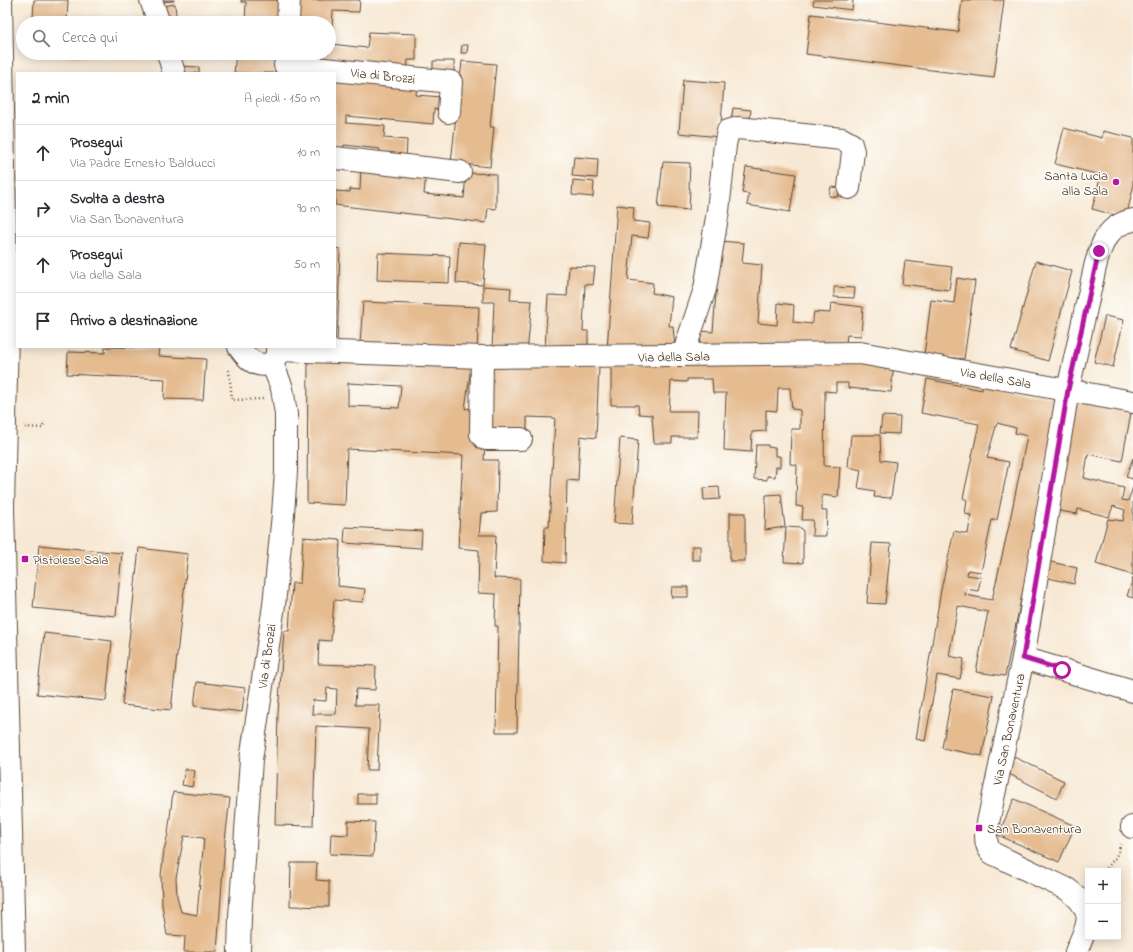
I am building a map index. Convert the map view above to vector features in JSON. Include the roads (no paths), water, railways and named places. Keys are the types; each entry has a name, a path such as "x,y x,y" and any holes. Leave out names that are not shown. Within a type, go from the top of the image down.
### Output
{"street":[{"path":"1,0 12,333 3,508 14,952"},
{"path":"152,0 158,16"},
{"path":"288,16 289,0"},
{"path":"170,60 174,72"},
{"name":"Via di Brozzi","path":"285,64 451,82 448,112"},
{"path":"683,356 705,289 718,212 725,145 728,131 738,128 842,139 851,144 853,150 849,188"},
{"path":"336,158 460,172"},
{"path":"1068,390 1095,267 1102,245 1105,238 1118,226 1133,220"},
{"path":"234,355 257,364 268,365 275,353"},
{"name":"Via di Brozzi","path":"239,952 251,760 274,605 284,514 286,414 275,353"},
{"name":"Via della Sala","path":"275,353 482,357 860,353 1133,402"},
{"path":"482,357 481,434 485,439 522,439"},
{"name":"Via San Bonaventura","path":"1068,390 1023,658 986,832 986,840 987,848 992,854 1067,889 1078,897 1085,907"},
{"path":"1023,658 1133,692"},
{"name":"Via San Bonaventura","path":"1076,952 1085,930"}],"place":[{"name":"Santa Lucia alla Sala","path":"1116,182"},
{"name":"Pistoiese Sala","path":"25,559"},
{"name":"San Bonaventura","path":"979,828"}]}
